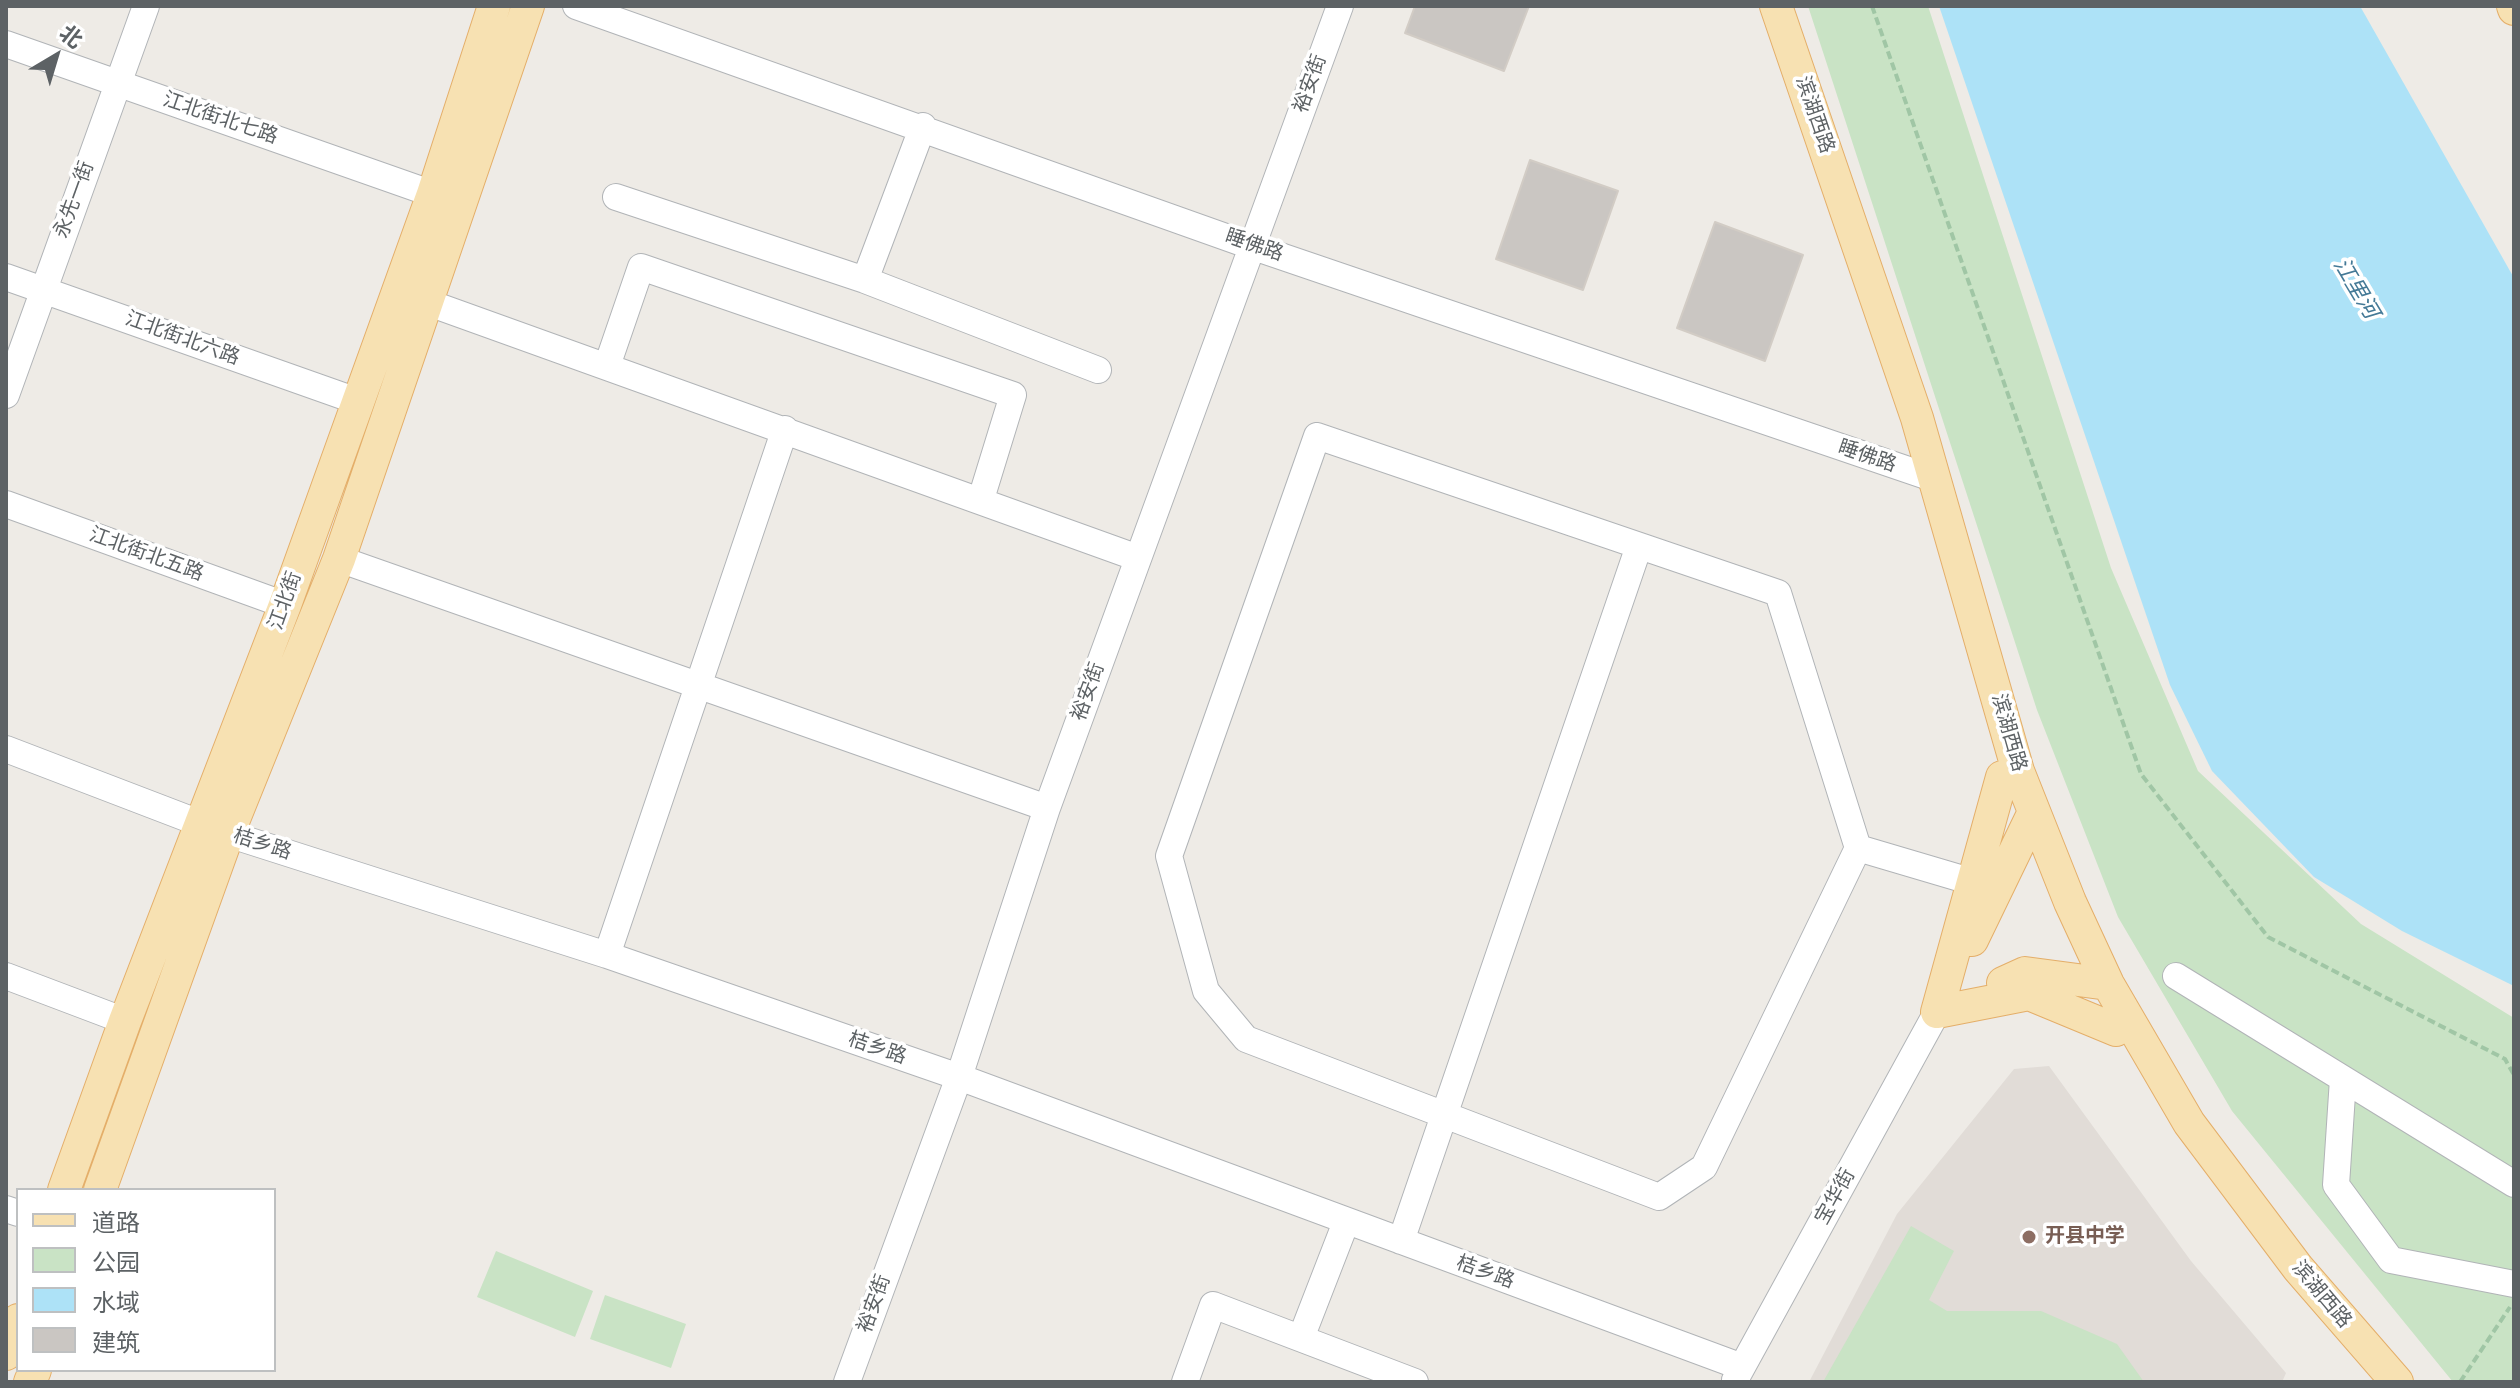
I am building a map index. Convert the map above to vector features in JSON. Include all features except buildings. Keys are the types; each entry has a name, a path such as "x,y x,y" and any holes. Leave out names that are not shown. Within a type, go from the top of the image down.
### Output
{"main road":[{"name":"江北街","path":"101,1188 285,605 433,194 494,6"},
{"name":"江北街","path":"65,1188 125,1021 339,559 528,6"},
{"name":"滨湖西路","path":"1759,6 1902,422 1924,476 2018,771 2029,822 2075,959 2098,983 2189,1123 2298,1268 2397,1382"},
{"name":"滨湖西路","path":"1776,6 1917,418 1924,476 2002,777 2029,822"},
{"path":"1937,1012 2002,777"},
{"path":"1937,1012 2029,822"},
{"path":"1937,1012 2025,973 2098,983"},
{"name":"滨湖西路","path":"2098,983 2116,1030 2185,1144 2285,1279 2375,1382"},
{"path":"1937,1012 2029,994 2116,1030"},
{"path":"6,1354 16,1326"}],"street":[{"name":"永先一街","path":"6,395 146,6"},
{"name":"睡佛路","path":"576,6 923,126 1251,246 1924,476"},
{"name":"裕安街","path":"847,1382 959,1077 1047,808 1340,6"},
{"name":"江北街北七路","path":"6,44 433,194"},
{"path":"865,280 923,126"},
{"path":"616,197 865,280 1098,370"},
{"path":"607,366 641,267 1013,395 981,499"},
{"name":"江北街北六路","path":"6,277 357,401"},
{"path":"429,303 1138,558"},
{"path":"607,955 785,429"},
{"path":"1317,436 1639,546 1778,593 1858,848 1704,1167 1659,1197 1246,1039 1206,991 1169,856 1317,436"},
{"name":"江北街北五路","path":"6,504 285,605"},
{"path":"1401,1241 1639,546"},
{"path":"339,559 1047,808"},
{"name":"桔乡路","path":"6,749 214,828 607,955 959,1077 1401,1241 1738,1375"},
{"path":"1858,848 1973,882"},
{"path":"6,976 125,1021"},
{"path":"2176,976 2514,1184"},
{"name":"宝华街","path":"1738,1375 1937,1012"},
{"path":"2343,1079 2336,1185 2391,1260 2514,1284"},
{"path":"1301,1338 1346,1222"},
{"path":"1185,1382 1213,1305 1415,1382"}],"path":[{"path":"1872,6 2141,774 2268,937 2505,1059 2514,1075"},
{"path":"2460,1382 2514,1302"}],"shaded area":[{"name":"开县中学","path":"2049,1066 2191,1261 2286,1373 2282,1382 1809,1382 1897,1214 2014,1069"}],"green space":[{"path":"1808,6 1928,6 2111,568 2198,771 2361,924 2514,1018 2514,1382 2453,1382 2232,1111 2118,917 2037,710"},
{"path":"1911,1226 1954,1251 1929,1300 1947,1311 2041,1311 2117,1344 2144,1382 1823,1382"},
{"path":"496,1251 593,1291 575,1337 477,1297"},
{"path":"605,1295 686,1324 671,1368 590,1339"}],"water":[{"name":"江里河","path":"1939,6 2360,6 2514,278 2514,986 2402,931 2314,877 2212,771 2170,685"}],"place":[{"name":"开县中学","path":"2029,1237"}]}
